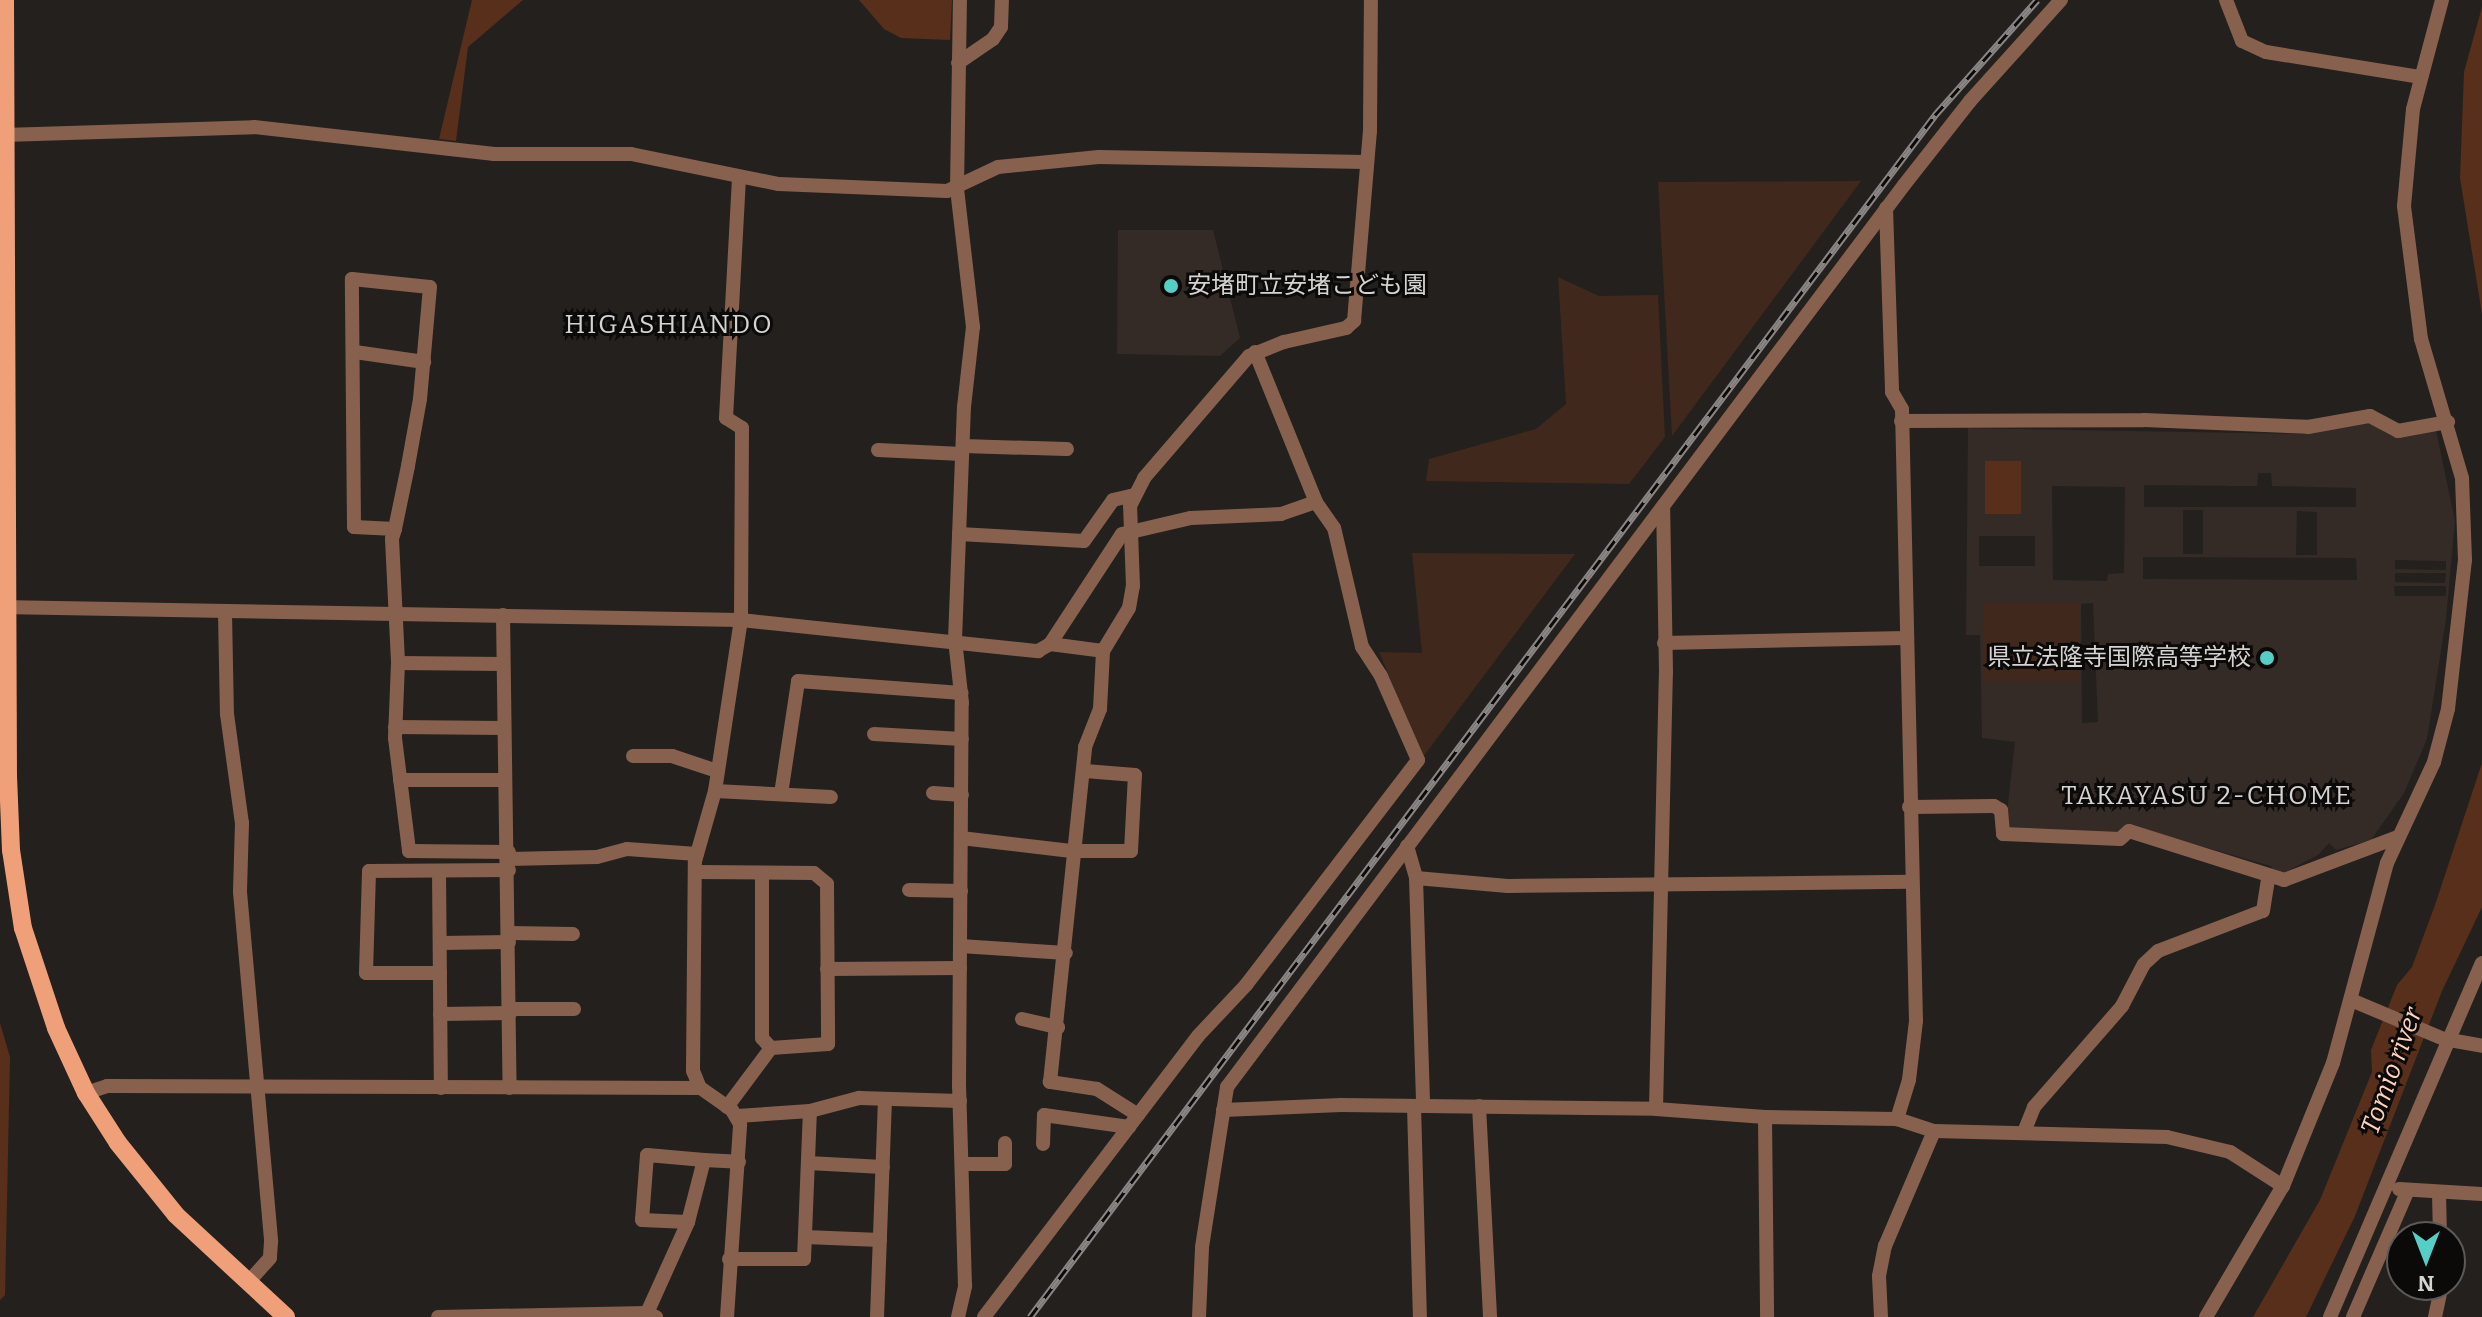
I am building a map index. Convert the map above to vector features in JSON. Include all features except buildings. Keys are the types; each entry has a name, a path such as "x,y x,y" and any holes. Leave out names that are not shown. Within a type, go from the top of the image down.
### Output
{"main road":[{"path":"5,0 2,101 3,607 9,805 16,886 40,990 86,1093 143,1178 286,1317"}],"street":[{"path":"958,1317 965,1286 960,1101 962,693 955,640 973,303 957,188 960,0"},
{"path":"958,63 993,39 1001,27 1002,0"},
{"path":"1134,1121 1097,1089 1050,1082 1066,953 1071,851 1085,771 1085,747 1100,709 1103,651 1129,608 1129,534 1134,495 1255,352 1346,328 1354,321 1365,162 1371,0"},
{"path":"1199,1317 1202,1247 1227,1087 1886,208 1970,101 2061,0"},
{"path":"2226,0 2242,41 2266,52 2421,77"},
{"path":"2206,1317 2283,1186 2333,1063 2356,1002 2398,837 2434,762 2448,709 2461,611 2465,515 2448,422 2421,339 2406,259 2407,153 2421,77 2442,0"},
{"path":"4,135 254,127 494,154 631,154 739,178 957,188 998,167 1099,157 1365,162"},
{"path":"739,178 726,418 742,428 741,620 715,791 695,872 693,1071 700,1088 732,1112 810,1111 859,1098 960,1101"},
{"path":"1886,208 1892,392 1901,421 1910,882 1916,1021 1909,1080 1897,1119"},
{"path":"395,529 354,527 355,352 352,279 430,287 424,362 395,529 398,663 395,727 409,851 509,861"},
{"path":"355,352 424,362"},
{"path":"984,1317 1198,1036 1246,985 1418,760 1381,676 1362,647 1338,539 1316,502 1255,352"},
{"path":"1901,421 2144,420 2308,427 2370,416 2398,431 2448,422"},
{"path":"878,450 1067,449"},
{"path":"959,534 1084,541 1113,500 1134,495"},
{"path":"3,607 741,620 1038,651 1050,644 1122,534 1191,518 1281,514 1316,502"},
{"path":"1656,1109 1664,504"},
{"path":"225,613 227,714 242,823 240,892 271,1242 270,1258 249,1281"},
{"path":"503,615 510,1088"},
{"path":"1664,643 1906,638"},
{"path":"1050,644 1103,651"},
{"path":"398,663 503,664"},
{"path":"781,794 798,681 962,693"},
{"path":"395,727 504,728"},
{"path":"874,734 962,739"},
{"path":"633,756 672,756 717,771"},
{"path":"961,838 1071,851 1131,851 1135,775 1085,771"},
{"path":"400,780 504,780"},
{"path":"715,791 831,797"},
{"path":"933,793 962,795"},
{"path":"1909,807 1994,806 2001,810 2003,834 2120,839 2129,831 2261,872 2268,878 2284,880 2398,837"},
{"path":"1407,846 1416,878 1420,1317"},
{"path":"440,973 366,973 369,871 439,871 509,861 597,857 627,849 697,854"},
{"path":"439,871 441,1088"},
{"path":"695,872 814,873 827,884 828,1044 771,1048"},
{"path":"762,873 762,1038 771,1048"},
{"path":"1416,878 1471,885 1910,882"},
{"path":"2024,1132 2034,1107 2122,1006 2144,964 2158,951 2263,911 2268,878"},
{"path":"909,890 961,891"},
{"path":"440,943 573,934"},
{"path":"960,946 1066,953"},
{"path":"2330,1317 2390,1185 2447,1040 2482,963"},
{"path":"827,969 960,968"},
{"path":"2356,1002 2447,1040 2482,1046"},
{"path":"440,1014 574,1009"},
{"path":"1022,1019 1058,1027"},
{"path":"727,1317 729,1259 739,1162 732,1112 771,1048"},
{"path":"86,1093 107,1086 700,1088"},
{"path":"877,1317 885,1099"},
{"path":"1223,1110 1418,1106 1656,1109 1765,1117 1897,1119 1934,1131 2167,1137 2230,1152 2283,1186"},
{"path":"1479,1106 1490,1317"},
{"path":"729,1259 804,1259 810,1111"},
{"path":"1043,1144 1044,1115 1134,1121"},
{"path":"1765,1117 1767,1317"},
{"path":"1881,1317 1879,1276 1885,1246 1934,1131"},
{"path":"964,1164 1005,1164 1005,1143"},
{"path":"688,1222 642,1220 647,1155 739,1162"},
{"path":"438,1317 651,1315 688,1222 704,1160"},
{"path":"808,1163 883,1167"},
{"path":"2390,1185 2407,1192 2482,1194"},
{"path":"2353,1317 2407,1192"},
{"path":"2439,1193 2440,1221"},
{"path":"805,1237 880,1240"}],"shaded area":[{"path":"1861,181 1672,436 1658,182"},
{"name":"安堵町立安堵こども園","path":"1118,230 1213,230 1240,338 1220,356 1117,354"},
{"path":"1558,277 1599,296 1658,295 1665,437 1629,484 1426,481 1429,459 1536,429 1566,404"},
{"name":"県立法隆寺国際高等学校","path":"2369,421 2436,430 2455,521 2446,619 2427,739 2404,793 2371,840 2336,850 2329,843 2318,855 2276,877 2271,866 2128,825 2113,834 2005,830 2015,742 1982,738 1980,635 1966,635 1968,428 2305,434","holes":["2258,473 2271,473 2272,486 2356,488 2356,507 2144,507 2144,485 2257,486","2052,486 2125,487 2124,573 2108,574 2107,581 2053,580","2183,510 2203,510 2203,554 2183,554","2297,511 2317,512 2317,555 2296,555","1979,536 2035,536 2035,566 1979,566","2143,557 2356,558 2357,580 2143,579","2395,560 2446,561 2446,570 2395,569","2395,573 2446,573 2445,583 2395,582","2394,586 2446,586 2446,596 2395,596","2093,603 2098,722 2082,723 2081,604"]},
{"path":"1412,553 1575,554 1423,757 1379,652 1422,653"},
{"path":"1983,603 2080,603 2080,681 1983,681"}],"water":[{"path":"472,0 523,0 468,47 456,141 439,139"},
{"path":"859,0 952,0 950,40 901,38 884,29"},
{"path":"2482,7 2482,314 2460,178 2464,72"},
{"path":"1985,461 2021,461 2021,514 1985,514"},
{"name":"Tomio river","path":"2482,763 2482,907 2442,991 2355,1216 2306,1317 2253,1317 2320,1200 2372,1072 2371,1050 2397,985 2412,967 2435,905"},
{"path":"0,1023 10,1057 5,1295 0,1300"}],"railway":[{"path":"1030,1317 1935,115 2037,0"}],"place":[{"name":"安堵町立安堵こども園","path":"1171,286"},
{"name":"県立法隆寺国際高等学校","path":"2267,658"}],"district":[{"name":"HIGASHIANDO","path":"669,325"},
{"name":"TAKAYASU 2-CHOME","path":"2207,796"}]}
